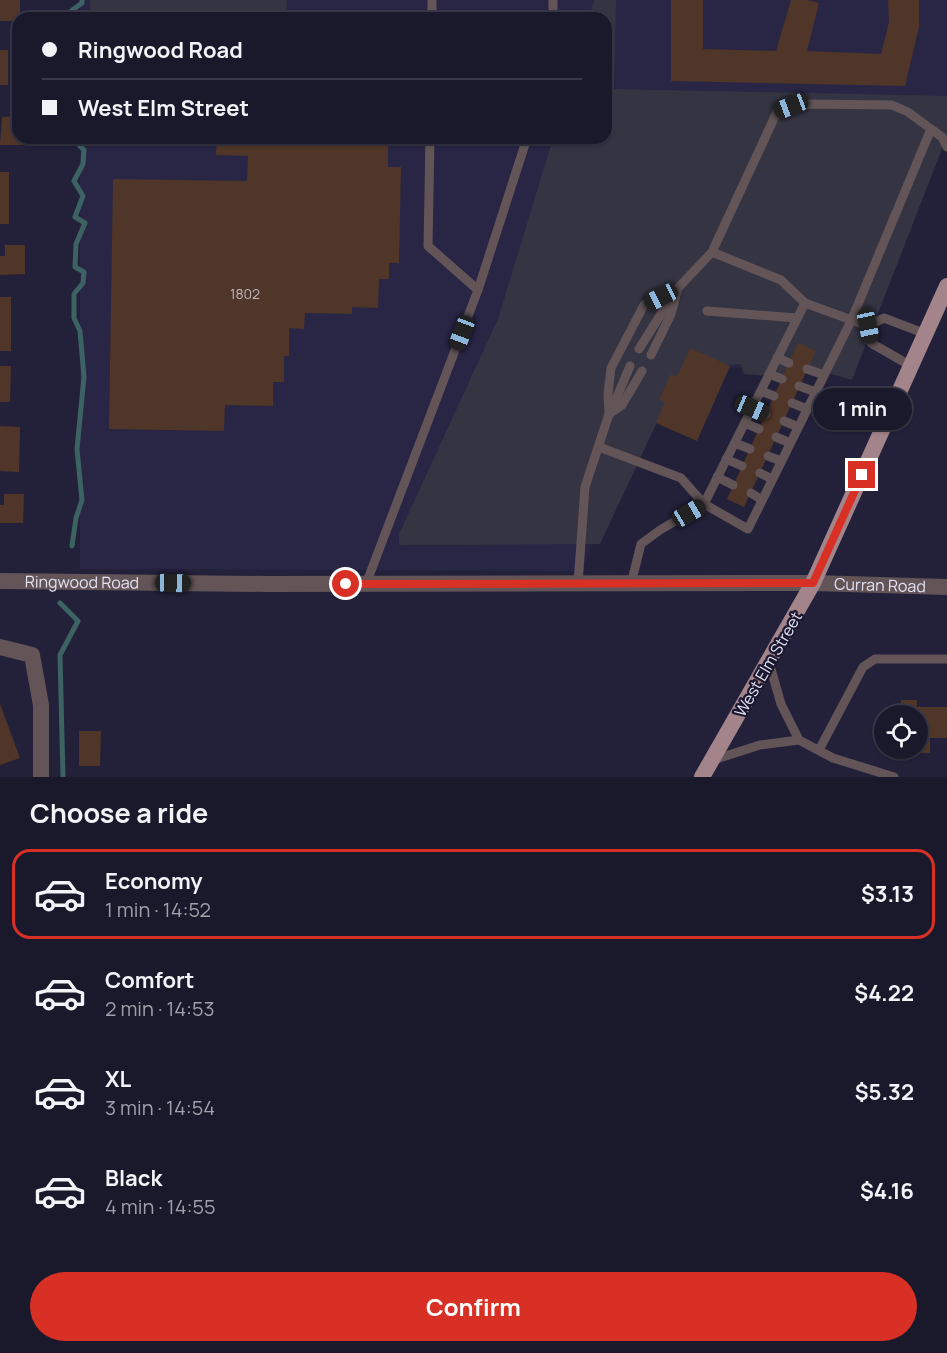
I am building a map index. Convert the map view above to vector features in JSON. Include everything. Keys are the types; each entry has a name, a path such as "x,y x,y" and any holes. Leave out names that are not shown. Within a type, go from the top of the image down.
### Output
{"main road":[{"name":"West Elm Street","path":"702,777 813,583 947,286"}],"street":[{"name":"Ringwood Road","path":"0,581 366,584 813,583"},
{"name":"Curran Road","path":"813,583 947,586"},
{"path":"0,647 32,654 41,705 41,777"}],"lane":[{"path":"639,350 678,288 712,252 777,112 791,106 806,104 892,105 908,112 944,136 947,147"},
{"path":"599,447 681,478 704,504 748,529 851,321 931,129"},
{"path":"430,144 428,246 478,290"},
{"path":"366,584 478,290 525,144"},
{"path":"712,252 781,280 805,303 851,321 868,326 884,318 926,334"},
{"path":"651,355 671,314 678,288"},
{"path":"609,414 608,394 611,368 644,305 678,288"},
{"path":"631,584 641,544 704,504 805,303"},
{"path":"707,311 797,318"},
{"path":"868,326 871,343 911,366"},
{"path":"777,358 789,363"},
{"path":"578,584 585,487 609,414 630,366"},
{"path":"807,369 824,375"},
{"path":"609,414 622,405 642,371"},
{"path":"769,374 782,379"},
{"path":"800,386 816,392"},
{"path":"761,391 774,396"},
{"path":"792,403 807,410"},
{"path":"752,408 766,414"},
{"path":"783,422 798,428"},
{"path":"745,423 759,429"},
{"path":"776,437 790,443"},
{"path":"735,442 750,448"},
{"path":"768,456 782,461"},
{"path":"726,459 742,466"},
{"path":"760,474 772,479"},
{"path":"717,477 733,485"},
{"path":"751,493 762,500"},
{"path":"819,750 863,667 875,659 947,659"},
{"path":"769,662 781,704 799,740"},
{"path":"713,760 760,745 799,740 833,758 894,777"}],"shaded area":[{"path":"81,0 947,0 947,100 844,360 677,372 580,571 80,569 80,144 612,144 612,12 80,12"},
{"path":"90,0 287,0 286,12 90,12"},
{"path":"594,0 616,0 614,89 947,96 947,136 852,380 808,367 787,377 744,374 740,364 682,369 600,544 399,545 399,534 498,319 551,144 612,144 612,12 591,12"}],"building":[{"path":"0,0 20,0 20,12 12,12 12,21 0,21"},
{"path":"671,0 703,0 703,49 776,51 791,0 819,3 807,51 881,54 889,22 888,0 919,0 919,27 905,86 671,81"},
{"path":"0,50 8,50 8,85 0,85"},
{"path":"12,116 12,144 24,145 0,145 2,117"},
{"path":"217,144 388,144 388,167 401,167 399,263 389,263 389,279 379,279 378,308 352,307 352,314 305,313 304,329 289,328 289,356 284,356 284,382 273,382 273,406 225,405 224,431 109,429 113,179 247,181 248,156 216,155"},
{"path":"0,172 9,172 9,224 0,224"},
{"path":"5,245 25,245 25,274 0,275 0,256 5,256"},
{"path":"0,297 11,297 11,351 0,351"},
{"path":"798,343 816,351 744,507 727,499"},
{"path":"690,348 730,366 697,441 656,423 665,402 659,400 671,374 677,377"},
{"path":"0,366 11,366 10,402 0,402"},
{"path":"0,426 20,427 19,472 0,471"},
{"path":"4,494 24,494 23,523 0,523 0,505 4,505"},
{"path":"901,700 917,700 917,705 901,705"},
{"path":"0,704 20,758 0,765"},
{"path":"928,707 947,707 947,738 930,738 930,753 928,753"},
{"path":"79,731 101,731 100,766 79,766"}],"waterway":[{"path":"71,12 82,3 82,0"},
{"path":"72,546 76,518 82,500 77,449 84,377 80,331 74,318 74,294 83,283 84,272 75,267 76,244 85,223 75,217 83,196 74,181 83,164 84,150 78,144"},
{"path":"60,603 78,621 60,655 63,777"}],"route":[{"path":"346,584 813,583 862,475"}]}
